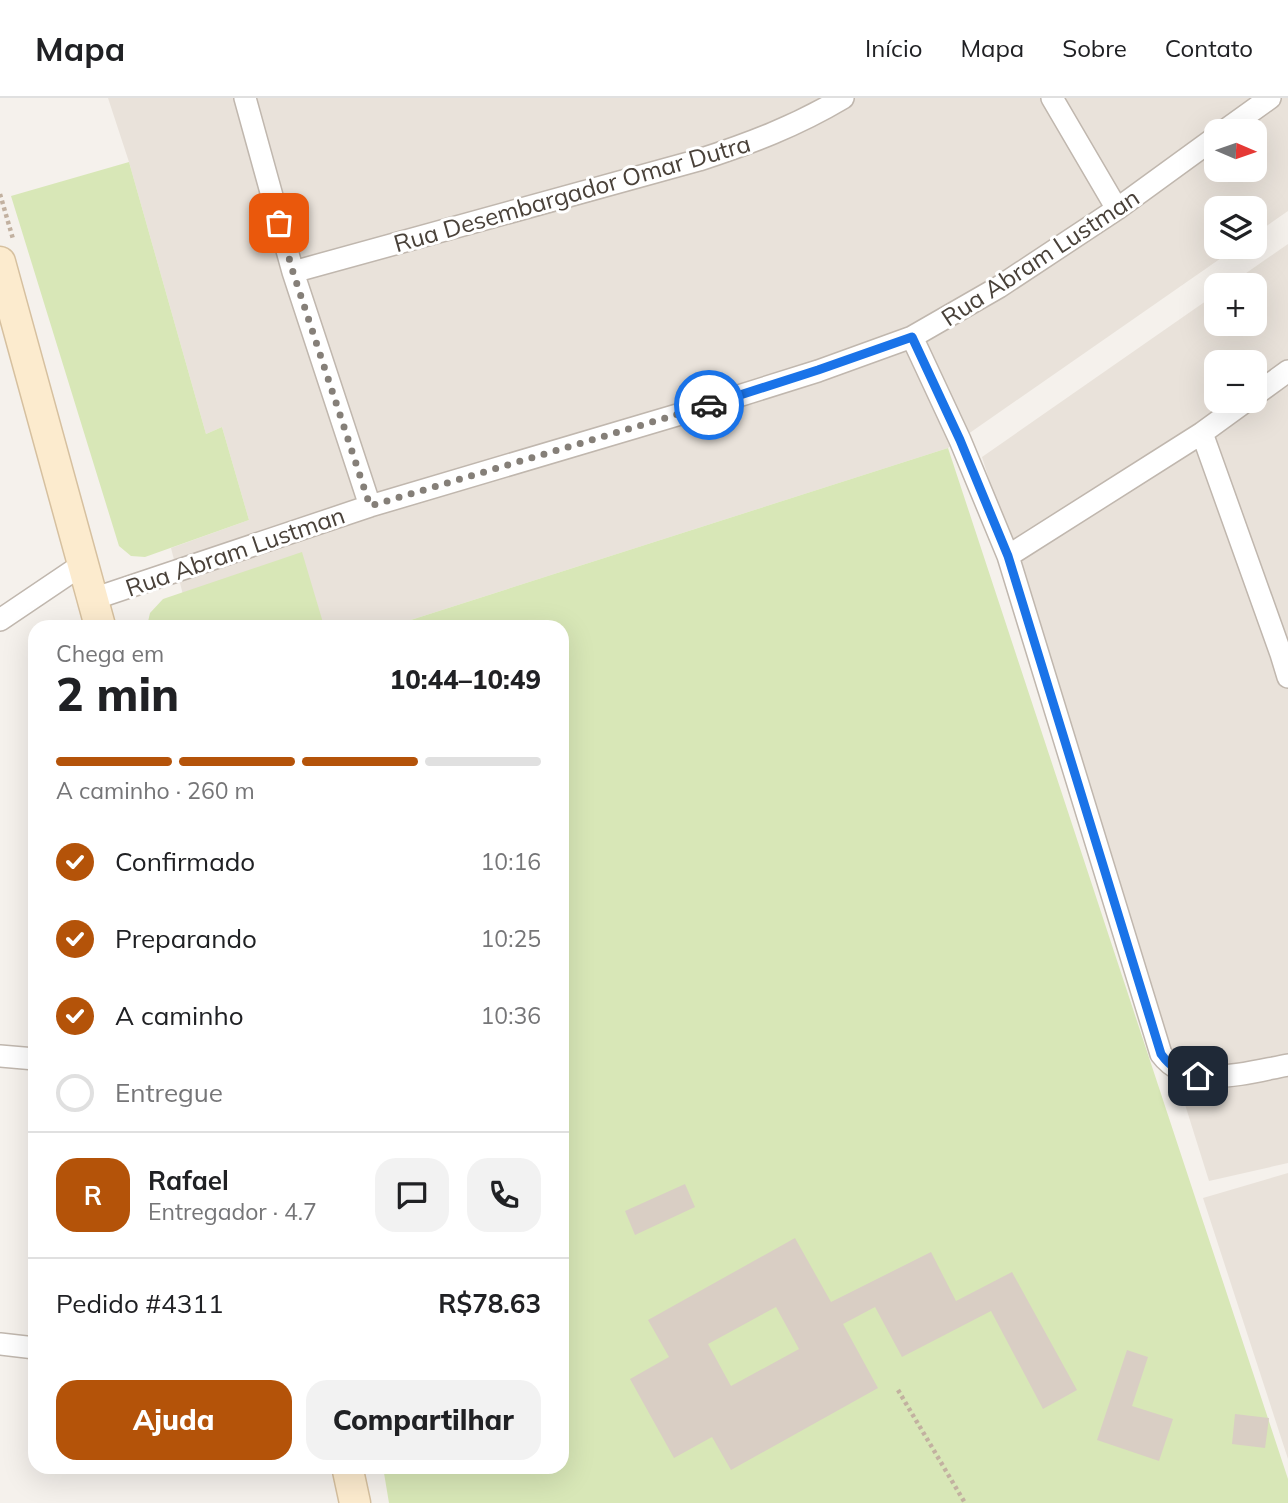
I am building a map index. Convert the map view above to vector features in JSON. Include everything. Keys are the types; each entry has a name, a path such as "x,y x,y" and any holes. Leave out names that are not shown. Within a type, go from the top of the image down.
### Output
{"main road":[{"path":"0,262 5,298 97,613"},
{"path":"349,1474 355,1503"}],"street":[{"path":"245,98 293,272 370,506"},
{"name":"Rua Desembargador Omar Dutra","path":"293,272 699,160 752,143 815,115 844,98"},
{"path":"1052,98 1117,209"},
{"path":"1241,119 1270,98"},
{"name":"Rua Abram Lustman","path":"97,613 370,506 694,411 912,337 999,287 1117,209 1204,146"},
{"path":"912,337 960,440 1008,556 1161,1054 1168,1064 1198,1076 1232,1075 1288,1065"},
{"path":"1267,386 1288,371"},
{"path":"1008,556 1230,413"},
{"path":"1202,433 1285,652 1288,677"},
{"path":"0,620 83,564"},
{"path":"0,1056 28,1058"},
{"path":"0,1344 28,1347"}],"path":[{"path":"898,1390 965,1503"}],"shaded area":[{"path":"108,98 1288,98 1288,211 1267,226 1267,196 1204,196 1204,259 1220,259 948,448 411,620 189,620 171,548 249,520 222,427 206,434 129,162"},
{"path":"1288,244 1288,1163 1209,1181 982,457 1204,302 1204,336 1267,336 1267,273 1246,273"},
{"path":"1288,1173 1288,1459 1203,1198"}],"green space":[{"path":"129,162 206,434 222,427 249,520 145,557 131,556 119,546 11,196"},
{"path":"948,448 1288,1479 1288,1503 389,1503 384,1474 569,1474 569,620 411,620"},
{"path":"302,552 322,620 148,620 150,613 163,599"}],"building":[{"path":"685,1184 695,1207 635,1235 625,1211"},
{"path":"795,1238 831,1302 931,1252 956,1301 1012,1272 1077,1390 1043,1409 991,1311 902,1357 875,1307 843,1324 878,1388 731,1470 712,1437 674,1458 630,1379 669,1357 648,1320","holes":["776,1307 799,1349 731,1386 708,1344"]},
{"path":"1127,1350 1148,1357 1132,1406 1173,1419 1159,1461 1097,1440"},
{"path":"1235,1414 1269,1418 1265,1448 1232,1444"}],"way so far":[{"path":"279,223 370,506 709,405"}],"route":[{"path":"709,405 912,337 960,440 1008,556 1161,1054 1168,1064 1176,1069 1198,1076"}]}
